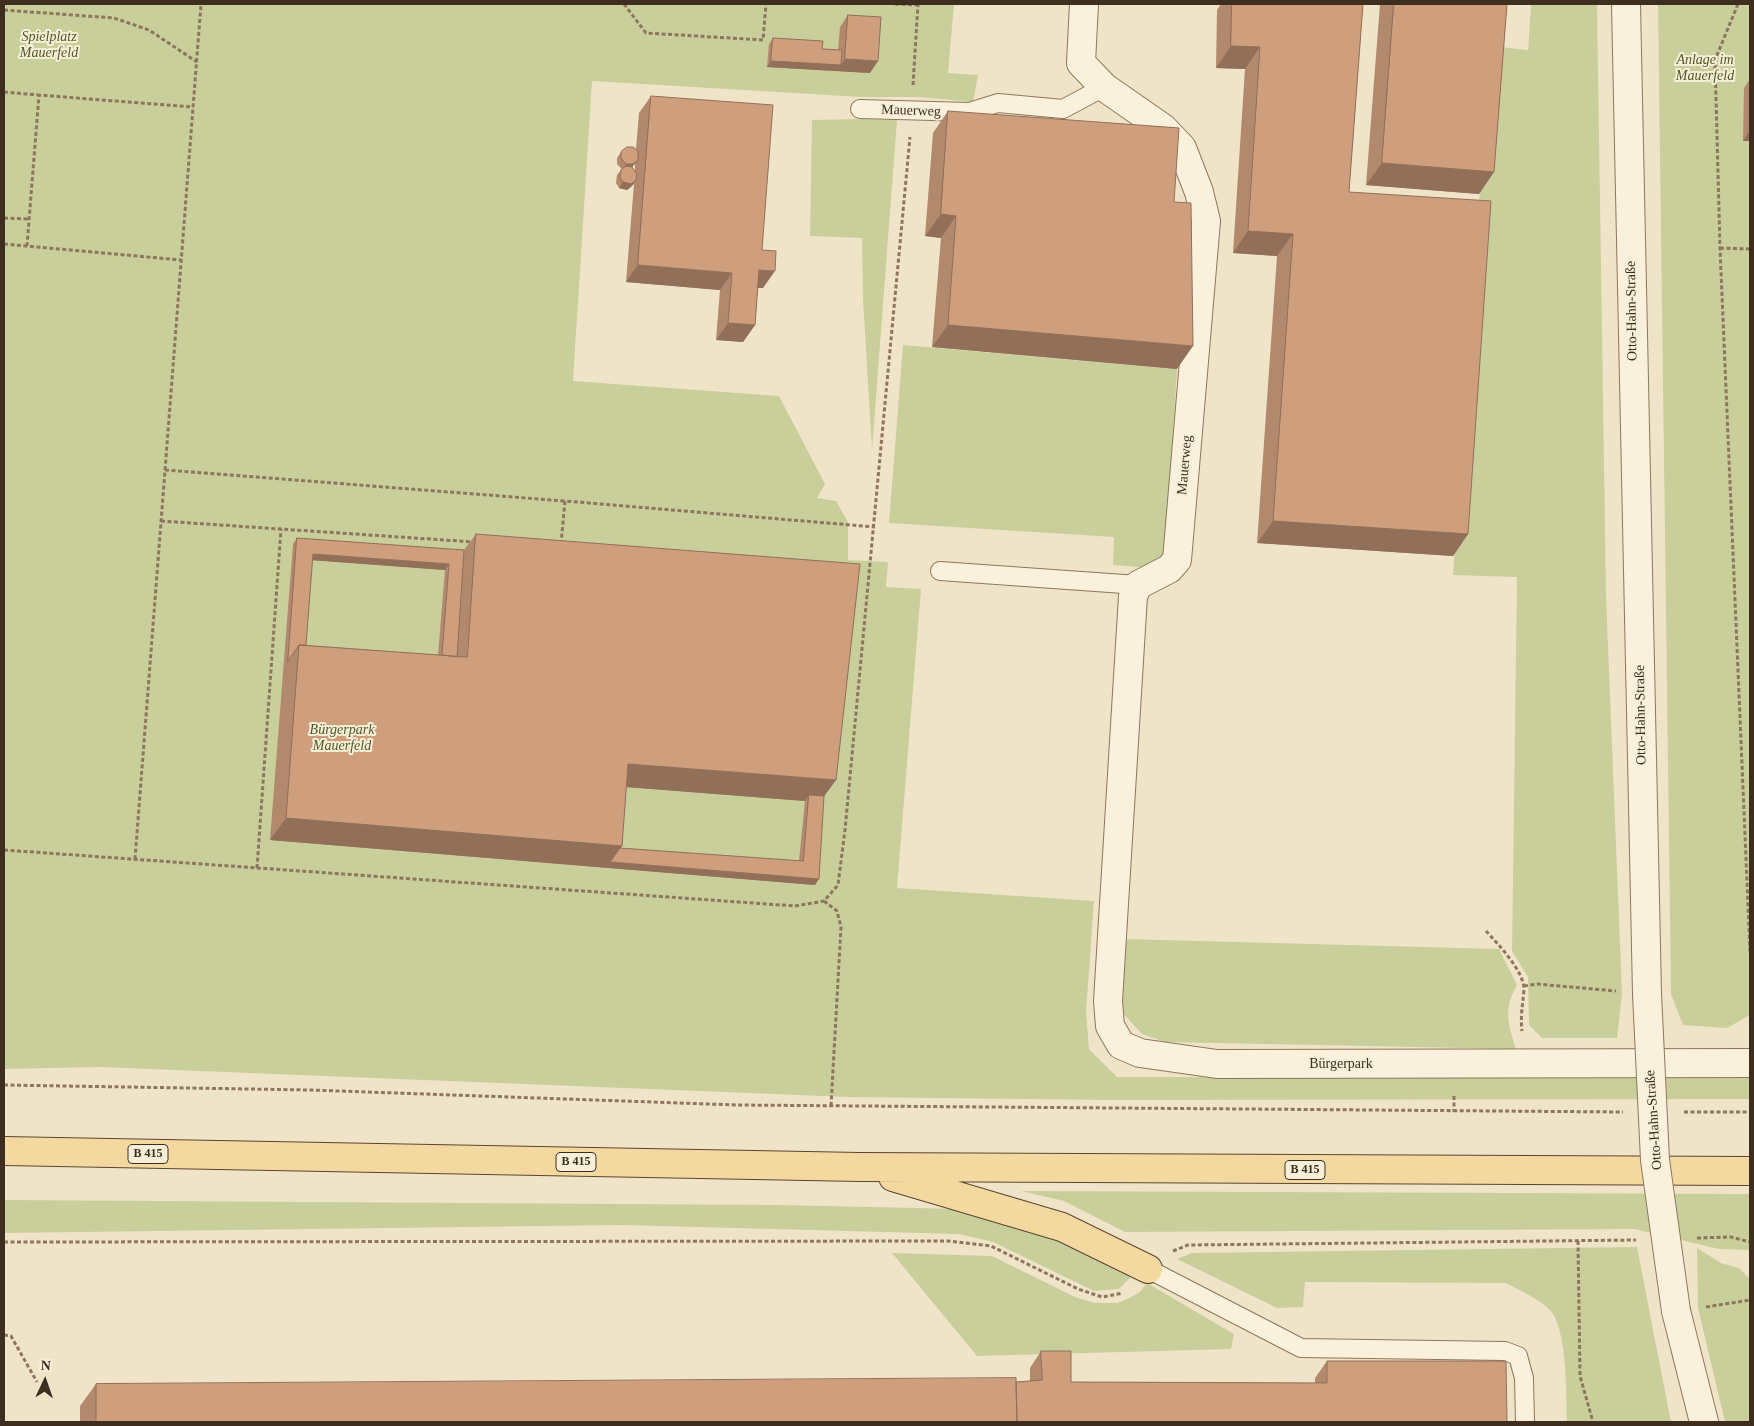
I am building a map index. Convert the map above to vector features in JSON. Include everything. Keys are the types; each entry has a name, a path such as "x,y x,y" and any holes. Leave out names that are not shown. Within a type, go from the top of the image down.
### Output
{"main road":[{"name":"B 415","path":"4,1151 860,1168 1750,1171"},
{"path":"860,1168 1062,1227 1148,1269"}],"street":[{"name":"Mauerweg","path":"1084,4 1081,63 1104,87 1163,128 1182,148 1199,192 1206,220 1177,560 1169,569 1138,584"},
{"name":"Otto-Hahn-Straße","path":"1626,4 1646,994 1655,1160 1676,1311 1704,1422"},
{"name":"Bürgerpark","path":"1138,584 1134,596 1128,671 1118,863 1108,1001 1110,1026 1120,1045 1130,1050 1217,1064 1750,1063"}],"lane":[{"name":"Mauerweg","path":"860,109 969,112 998,103 1063,109 1104,87"},
{"path":"940,571 1138,584"},
{"path":"1148,1269 1301,1348 1496,1350 1518,1356 1524,1378 1525,1422"}],"path":[{"path":"135,859 201,4"},
{"path":"624,4 646,33 763,40 766,4"},
{"path":"4,850 795,906 824,901 838,885 875,527 912,111 918,4 895,4"},
{"path":"1738,4 1715,60 1720,248 1750,952"},
{"path":"4,10 114,18 148,30 197,62"},
{"path":"4,92 193,107"},
{"path":"27,246 39,95"},
{"path":"4,218 29,219"},
{"path":"4,244 181,260"},
{"path":"1720,248 1750,249"},
{"path":"165,470 875,527"},
{"path":"561,548 564,501"},
{"path":"161,521 484,542"},
{"path":"257,868 281,529"},
{"path":"824,901 837,911 841,927 831,1106"},
{"path":"1486,931 1509,956 1524,986 1520,1016 1527,1064"},
{"path":"1524,986 1537,984 1646,994"},
{"path":"4,1085 310,1090 727,1105 1632,1112"},
{"path":"1681,1112 1750,1112"},
{"path":"1693,1238 1731,1237 1750,1242"},
{"path":"4,1242 949,1241 991,1246 1078,1289 1102,1297 1124,1293 1167,1253 1188,1245 1645,1239"},
{"path":"1578,1241 1580,1376 1593,1422"},
{"path":"1676,1311 1750,1300"},
{"path":"4,1335 11,1336 36,1382"}],"green space":[{"name":"Bürgerpark Mauerfeld","path":"4,4 954,4 948,73 978,75 973,102 919,97 861,97 592,81 573,381 779,396 825,484 817,498 836,501 848,522 848,560 888,562 886,587 921,589 897,888 1094,901 1086,1012 1089,1049 1117,1077 1750,1078 1750,1099 1112,1100 848,1097 100,1067 4,1069"},
{"path":"1531,4 1597,4 1606,596 1622,994 1617,1038 1542,1038 1529,1025 1528,977 1512,951 1517,577 1453,575 1490,46 1528,50"},
{"name":"Anlage im Mauerfeld","path":"1658,4 1750,4 1750,1015 1727,1028 1683,1025 1671,994"},
{"path":"812,120 897,120 872,450 863,299 862,238 810,236"},
{"path":"903,345 1177,369 1166,555 1152,568 1113,565 1114,537 889,523"},
{"path":"1124,939 1499,949 1517,985 1508,1010 1509,1024 1516,1049 1165,1042 1142,1034 1122,1012 1120,976"},
{"path":"1021,1191 1750,1194 1750,1250 1719,1249 1634,1229 1125,1232 1064,1201"},
{"path":"4,1200 779,1205 962,1209 1033,1227 1131,1277 1119,1289 1094,1291 993,1242 959,1234 622,1225 4,1233"},
{"path":"1637,1247 1671,1422 1567,1422 1565,1363 1560,1331 1555,1318 1549,1309 1539,1301 1506,1283 1305,1282 1303,1307 1277,1308 1177,1259 1192,1253"},
{"path":"1697,1248 1721,1263 1739,1268 1750,1279 1750,1422 1725,1422 1698,1308"},
{"path":"892,1253 992,1256 1075,1297 1095,1303 1118,1303 1140,1292 1147,1283 1234,1334 1231,1349 977,1356"}],"building":[{"path":"1232,4 1363,4 1349,192 1491,201 1468,534 1273,521 1293,234 1248,231 1260,47 1231,46"},
{"path":"1394,4 1507,4 1494,172 1382,163"},
{"path":"848,15 881,17 878,61 845,59"},
{"path":"773,38 823,41 822,49 842,50 841,65 771,61"},
{"path":"651,96 773,105 762,250 776,251 775,271 759,270 755,325 728,323 732,273 638,265"},
{"path":"948,111 1179,128 1174,202 1191,203 1193,346 948,325 956,216 941,214"},
{"path":"627,147 633,147 638,151 638,160 633,164 626,164 621,158 621,152"},
{"path":"626,166 632,167 637,174 636,180 631,184 623,182 620,177 621,170"},
{"path":"476,534 860,564 836,780 628,764 622,846 286,818 299,645 467,657"},
{"path":"297,538 464,550 457,657 442,655 449,564 313,554 306,645 299,645 288,661"},
{"path":"809,795 824,796 819,879 610,862 620,848 803,861"},
{"path":"1041,1351 1071,1351 1071,1382 1327,1383 1327,1361 1506,1361 1507,1422 1017,1422 1016,1382 1042,1380"},
{"path":"1016,1378 1017,1422 96,1422 96,1384"}],"park label":[{"name":"Spielplatz Mauerfeld","path":"49,46"}]}
